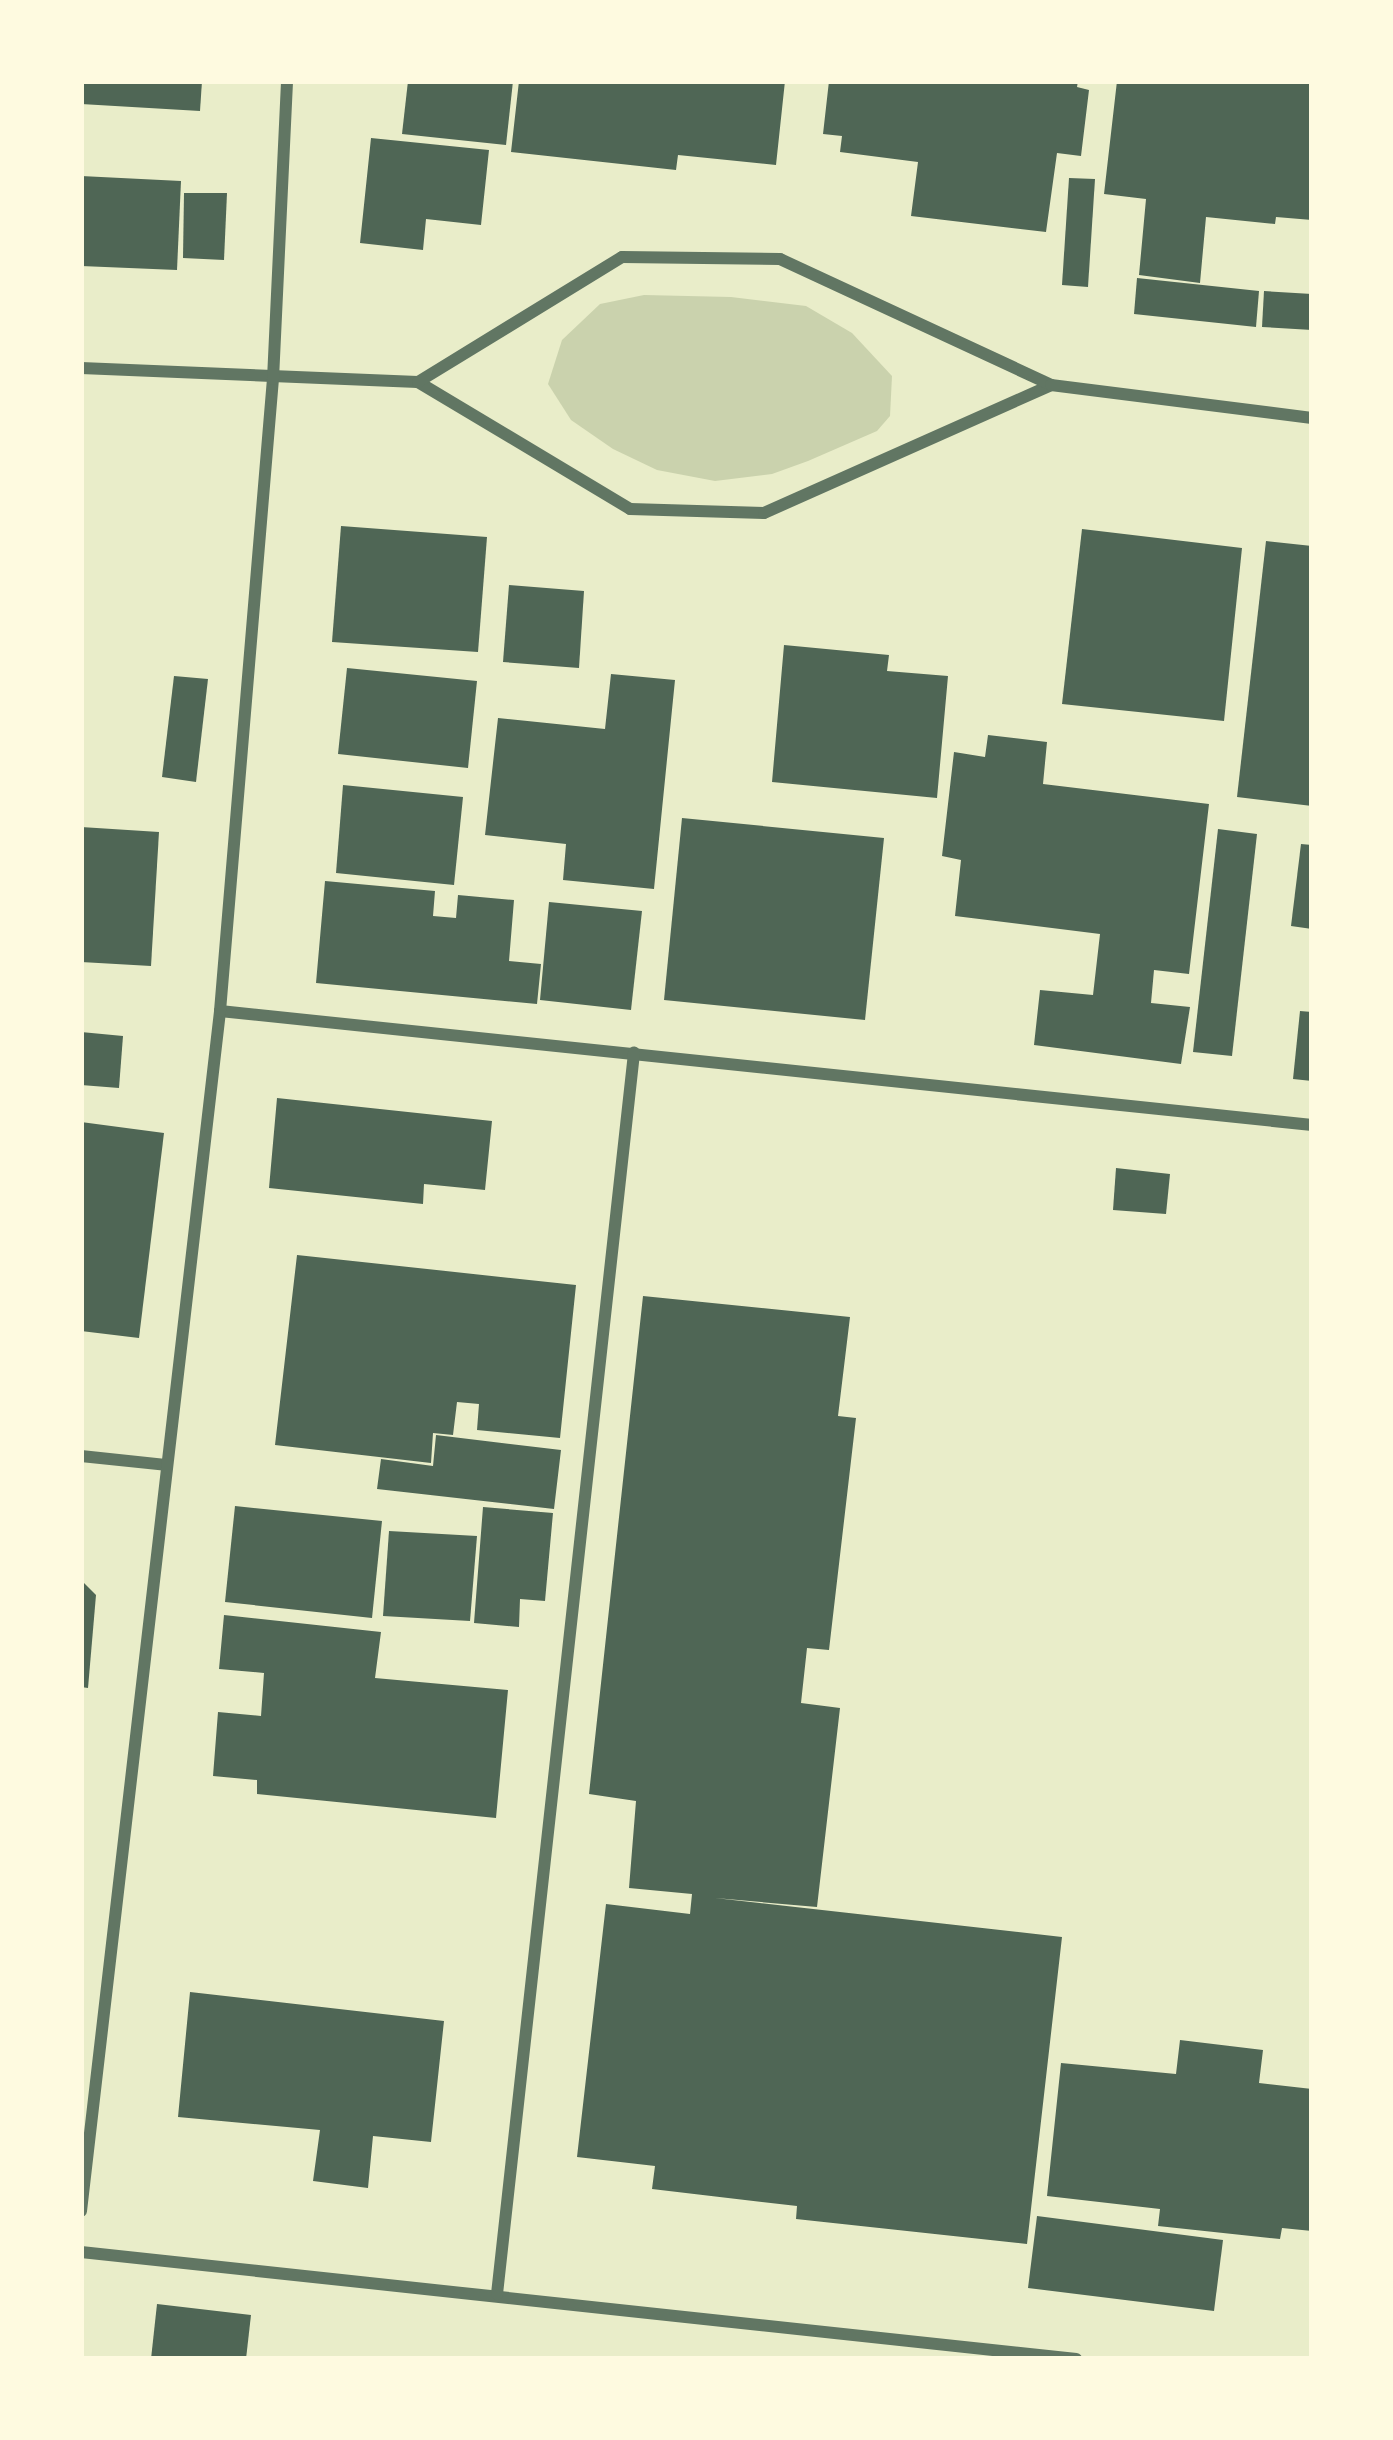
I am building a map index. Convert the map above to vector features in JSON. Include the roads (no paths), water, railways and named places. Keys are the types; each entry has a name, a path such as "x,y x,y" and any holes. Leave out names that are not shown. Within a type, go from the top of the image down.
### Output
{"street":[{"path":"81,2211 220,1011 273,379 287,81"},
{"path":"418,382 622,257 780,259 1051,385 1312,418"},
{"path":"81,368 418,382 630,509 764,513 1051,385"},
{"path":"220,1011 1312,1125"},
{"path":"497,2294 634,1053"},
{"path":"81,1456 166,1465"},
{"path":"81,2252 1076,2359"}]}
